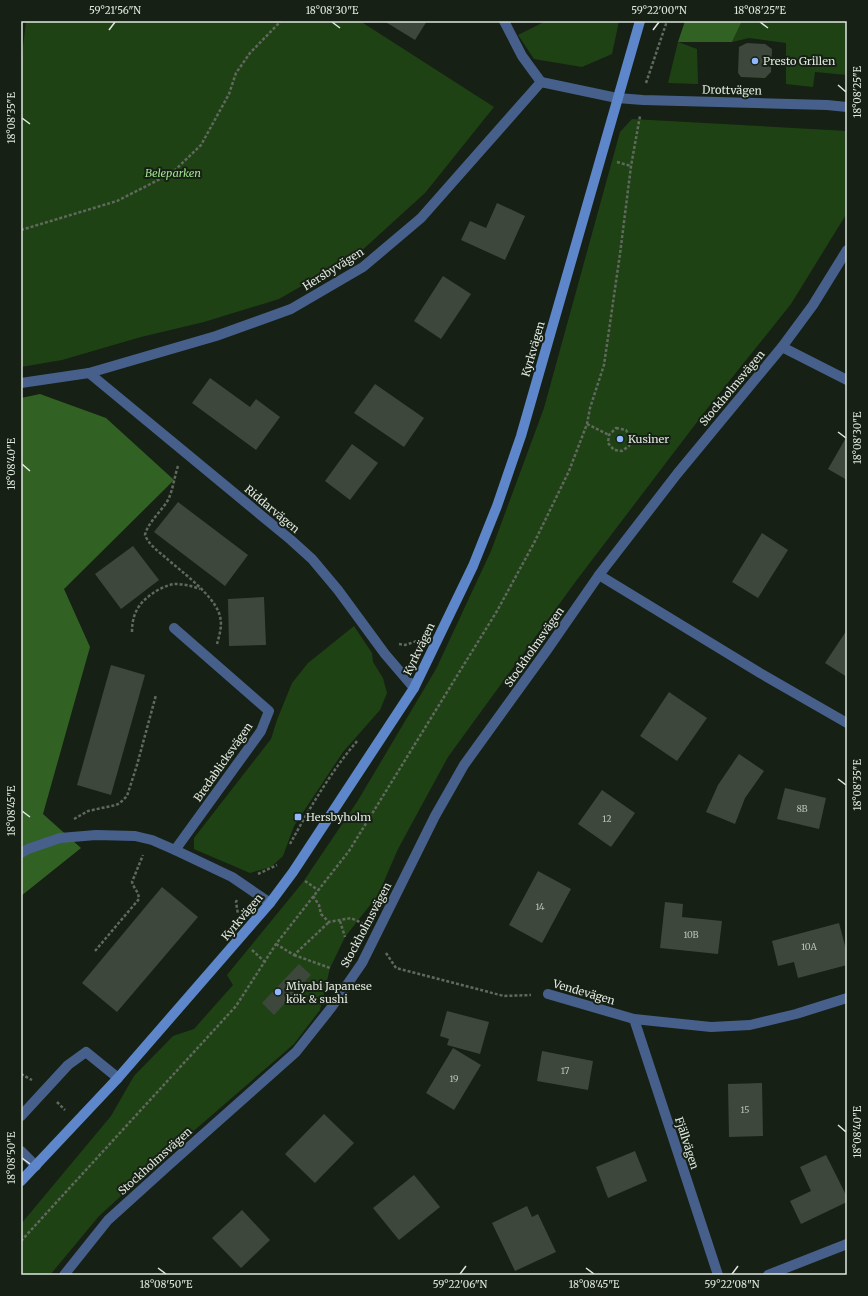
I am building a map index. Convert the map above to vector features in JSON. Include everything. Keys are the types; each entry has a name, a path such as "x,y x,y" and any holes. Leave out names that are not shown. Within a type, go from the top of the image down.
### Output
{"street":[{"path":"504,21 522,56 541,82 617,98"},
{"name":"Kyrkvägen","path":"21,1181 118,1078 270,903 298,866 414,688 473,566 498,506 521,436 640,21"},
{"name":"Hersbyvägen","path":"21,383 89,373 216,336 291,309 363,267 421,218 541,82"},
{"name":"Drottvägen","path":"617,98 827,105 847,107"},
{"name":"Stockholmsvägen","path":"64,1275 108,1220 296,1052 331,1008 362,963 434,816 464,765 599,575 677,474 782,347 813,305 847,250"},
{"path":"782,347 847,380"},
{"name":"Riddarvägen","path":"89,373 312,559 338,590 385,654 414,688"},
{"path":"599,575 760,673 847,723"},
{"name":"Bredablicksvägen","path":"174,628 269,711 261,731 175,850"},
{"path":"21,853 28,849 60,838 96,835 135,836 175,850 232,877 270,903"},
{"name":"Vendevägen","path":"548,994 634,1019 711,1027 750,1025 796,1014 847,998"},
{"name":"Fjällvägen","path":"634,1019 718,1275"},
{"path":"21,1116 68,1065 86,1052 118,1078"},
{"path":"21,1151 36,1166"},
{"path":"768,1275 847,1244"}],"path":[{"path":"21,230 117,201 172,173 201,145 229,94 236,73 250,53 280,21"},
{"path":"21,1241 236,1006 276,944 349,851 497,611 534,544 565,478 587,424 590,408 604,365 631,166 647,78 667,21"},
{"path":"601,157 631,166"},
{"path":"587,424 609,435"},
{"path":"616,428 626,430 630,438 629,446 622,451 614,450 608,443 609,435 616,428"},
{"path":"183,450 168,500 145,535 154,548 184,573 200,589 216,607 220,614 221,630 212,661"},
{"path":"132,632 132,623 137,610 144,600 155,592 171,584 200,589"},
{"path":"385,654 395,644 405,645 419,641"},
{"path":"69,822 88,811 116,805 127,796 156,695"},
{"path":"289,845 301,823 346,753 361,736"},
{"path":"95,951 139,899 138,892 132,882 142,858 147,839"},
{"path":"313,896 319,905 321,914 329,922"},
{"path":"294,955 329,922 351,918 378,931"},
{"path":"340,921 345,937"},
{"path":"276,944 294,955 330,968"},
{"name":"Vendevägen","path":"385,951 396,968 504,996 548,994"}],"green space":[{"name":"Beleparken","path":"26,21 360,21 494,107 425,193 359,253 279,299 204,322 141,337 62,360 21,367 21,65"},
{"path":"546,21 619,21 612,54 582,67 534,59 518,35"},
{"path":"685,21 742,21 732,42 678,42"},
{"path":"742,21 847,21 847,75 815,72 813,87 786,84 786,43 749,38 732,42"},
{"path":"678,42 697,49 698,84 668,83"},
{"path":"632,119 847,131 847,213 791,304 710,405 576,581 448,757 398,849 378,895 345,937 330,968 320,1010 294,1044 175,1147 99,1216 50,1275 21,1275 21,1224 111,1116 134,1076 173,1036 194,1029 233,985 227,975 303,882 357,802 436,669 491,551 544,408 620,132"},
{"path":"40,394 106,418 174,480 64,589 90,647 43,814 81,848 21,896 21,398"},
{"path":"354,626 372,653 373,662 383,678 387,693 380,710 343,752 294,826 283,856 271,867 250,873 194,849 194,838 271,739 292,683 308,663"}],"building":[{"path":"384,21 427,21 415,40"},
{"name":"Presto Grillen","path":"747,43 765,44 772,49 771,72 765,78 741,77 738,73 739,47"},
{"path":"497,203 525,216 505,260 461,240 470,221 486,228"},
{"path":"443,276 471,294 441,339 414,321"},
{"path":"210,378 250,407 256,399 280,417 256,450 192,403"},
{"path":"375,384 424,418 404,447 354,413"},
{"path":"847,436 847,480 828,469"},
{"path":"352,444 378,463 350,500 325,481"},
{"path":"178,502 248,555 225,586 154,532"},
{"path":"762,533 788,550 758,598 732,582"},
{"path":"133,546 159,580 121,609 95,574"},
{"path":"264,597 266,645 229,646 228,599"},
{"path":"847,630 847,677 825,663"},
{"path":"111,665 145,675 111,795 77,785"},
{"path":"669,692 707,718 677,761 640,736"},
{"path":"739,754 764,771 745,798 735,824 706,812 718,785"},
{"path":"785,788 826,798 819,829 777,819"},
{"path":"602,790 635,813 611,847 578,824"},
{"path":"538,871 571,889 542,943 509,925"},
{"path":"162,887 198,917 117,1012 82,983"},
{"path":"665,902 683,904 682,917 722,921 718,954 660,948"},
{"path":"839,923 847,953 847,965 798,978 794,962 778,966 772,941"},
{"path":"299,964 311,975 274,1015 262,1003"},
{"path":"447,1011 489,1022 480,1054 447,1045 449,1039 440,1036"},
{"path":"453,1048 481,1065 454,1110 426,1093"},
{"path":"542,1051 593,1061 588,1090 537,1081"},
{"path":"762,1083 763,1136 729,1137 728,1084"},
{"path":"324,1114 354,1143 315,1183 285,1154"},
{"path":"635,1151 647,1181 608,1198 596,1167"},
{"path":"826,1155 847,1197 847,1202 801,1224 790,1201 811,1191 800,1167"},
{"path":"414,1175 440,1207 399,1240 373,1208"},
{"path":"527,1206 532,1217 538,1214 556,1252 515,1271 492,1223"},
{"path":"242,1210 270,1240 241,1268 212,1238"}],"place":[{"name":"Presto Grillen","path":"755,61"},
{"name":"Kusiner","path":"620,439"},
{"name":"Hersbyholm","path":"298,817"},
{"name":"Miyabi Japanese kök & sushi","path":"278,992"}]}
